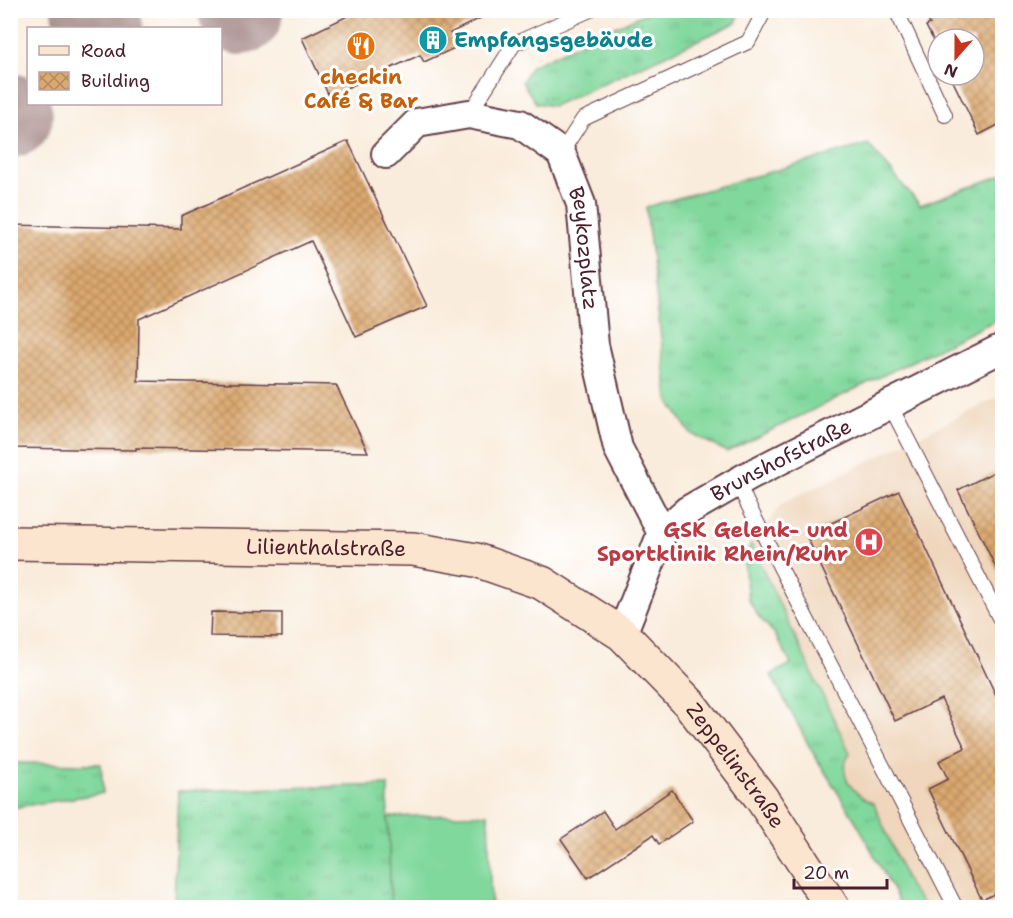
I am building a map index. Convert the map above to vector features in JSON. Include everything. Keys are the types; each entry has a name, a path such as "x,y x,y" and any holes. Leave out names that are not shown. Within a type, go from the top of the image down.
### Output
{"main road":[{"name":"Lilienthalstraße","path":"10,543 413,549 476,560 542,583 622,634"},
{"name":"Zeppelinstraße","path":"622,634 689,703 762,799 833,908"}],"street":[{"path":"386,154 417,123 469,114 520,124 561,153"},
{"name":"Beykozplatz","path":"561,153 581,204 594,345 618,448 662,533"},
{"name":"Brunshofstraße","path":"622,634 662,533 687,511 738,482 1002,348"}],"lane":[{"path":"469,114 514,45 590,10"},
{"path":"561,153 583,119 748,42 765,10"},
{"path":"896,10 945,115"},
{"path":"890,405 1002,623"},
{"path":"738,482 956,908"}],"shaded area":[{"path":"1002,395 1002,907 925,907 909,886 875,804 853,790 846,778 844,767 846,759 751,544 782,504"}],"green space":[{"path":"652,10 740,11 736,23 553,106 536,103 522,82 531,66"},
{"path":"868,144 920,205 1002,175 1002,317 727,452 690,433 668,400 646,207"},
{"path":"751,544 850,753 846,761 846,777 854,790 874,804 909,886 925,907 903,907 898,900 858,825 812,751 771,675 791,664 774,633 759,617 748,599 744,562"},
{"path":"11,763 101,764 103,793 11,808"},
{"path":"388,785 391,907 174,908 178,791"},
{"path":"488,814 491,907 391,907 388,817"}],"building":[{"name":"checkin Café & Bar","path":"360,10 497,10 450,33 457,47 424,62 420,55 329,96 302,38"},
{"path":"924,10 1002,10 1002,123 979,135 956,87 986,87 986,27 927,27 930,24"},
{"path":"348,141 427,306 356,337 311,241 139,319 138,381 336,385 368,452 10,448 10,225 181,229 181,216"},
{"path":"1002,468 1002,580 958,490"},
{"path":"899,491 1002,708 1002,890 982,900 928,789 948,779 939,761 965,748 941,699 895,721 806,535"},
{"path":"211,612 282,613 282,637 210,636"},
{"path":"672,790 693,821 659,844 653,835 588,878 561,839 603,811 615,829"}],"taxiway":[{"path":"93,10 101,27"}],"place":[{"name":"Empfangsgebäude","path":"433,40"},
{"name":"checkin Café & Bar","path":"361,46"},
{"name":"GSK Gelenk- und Sportklinik Rhein/Ruhr","path":"869,542"}]}
